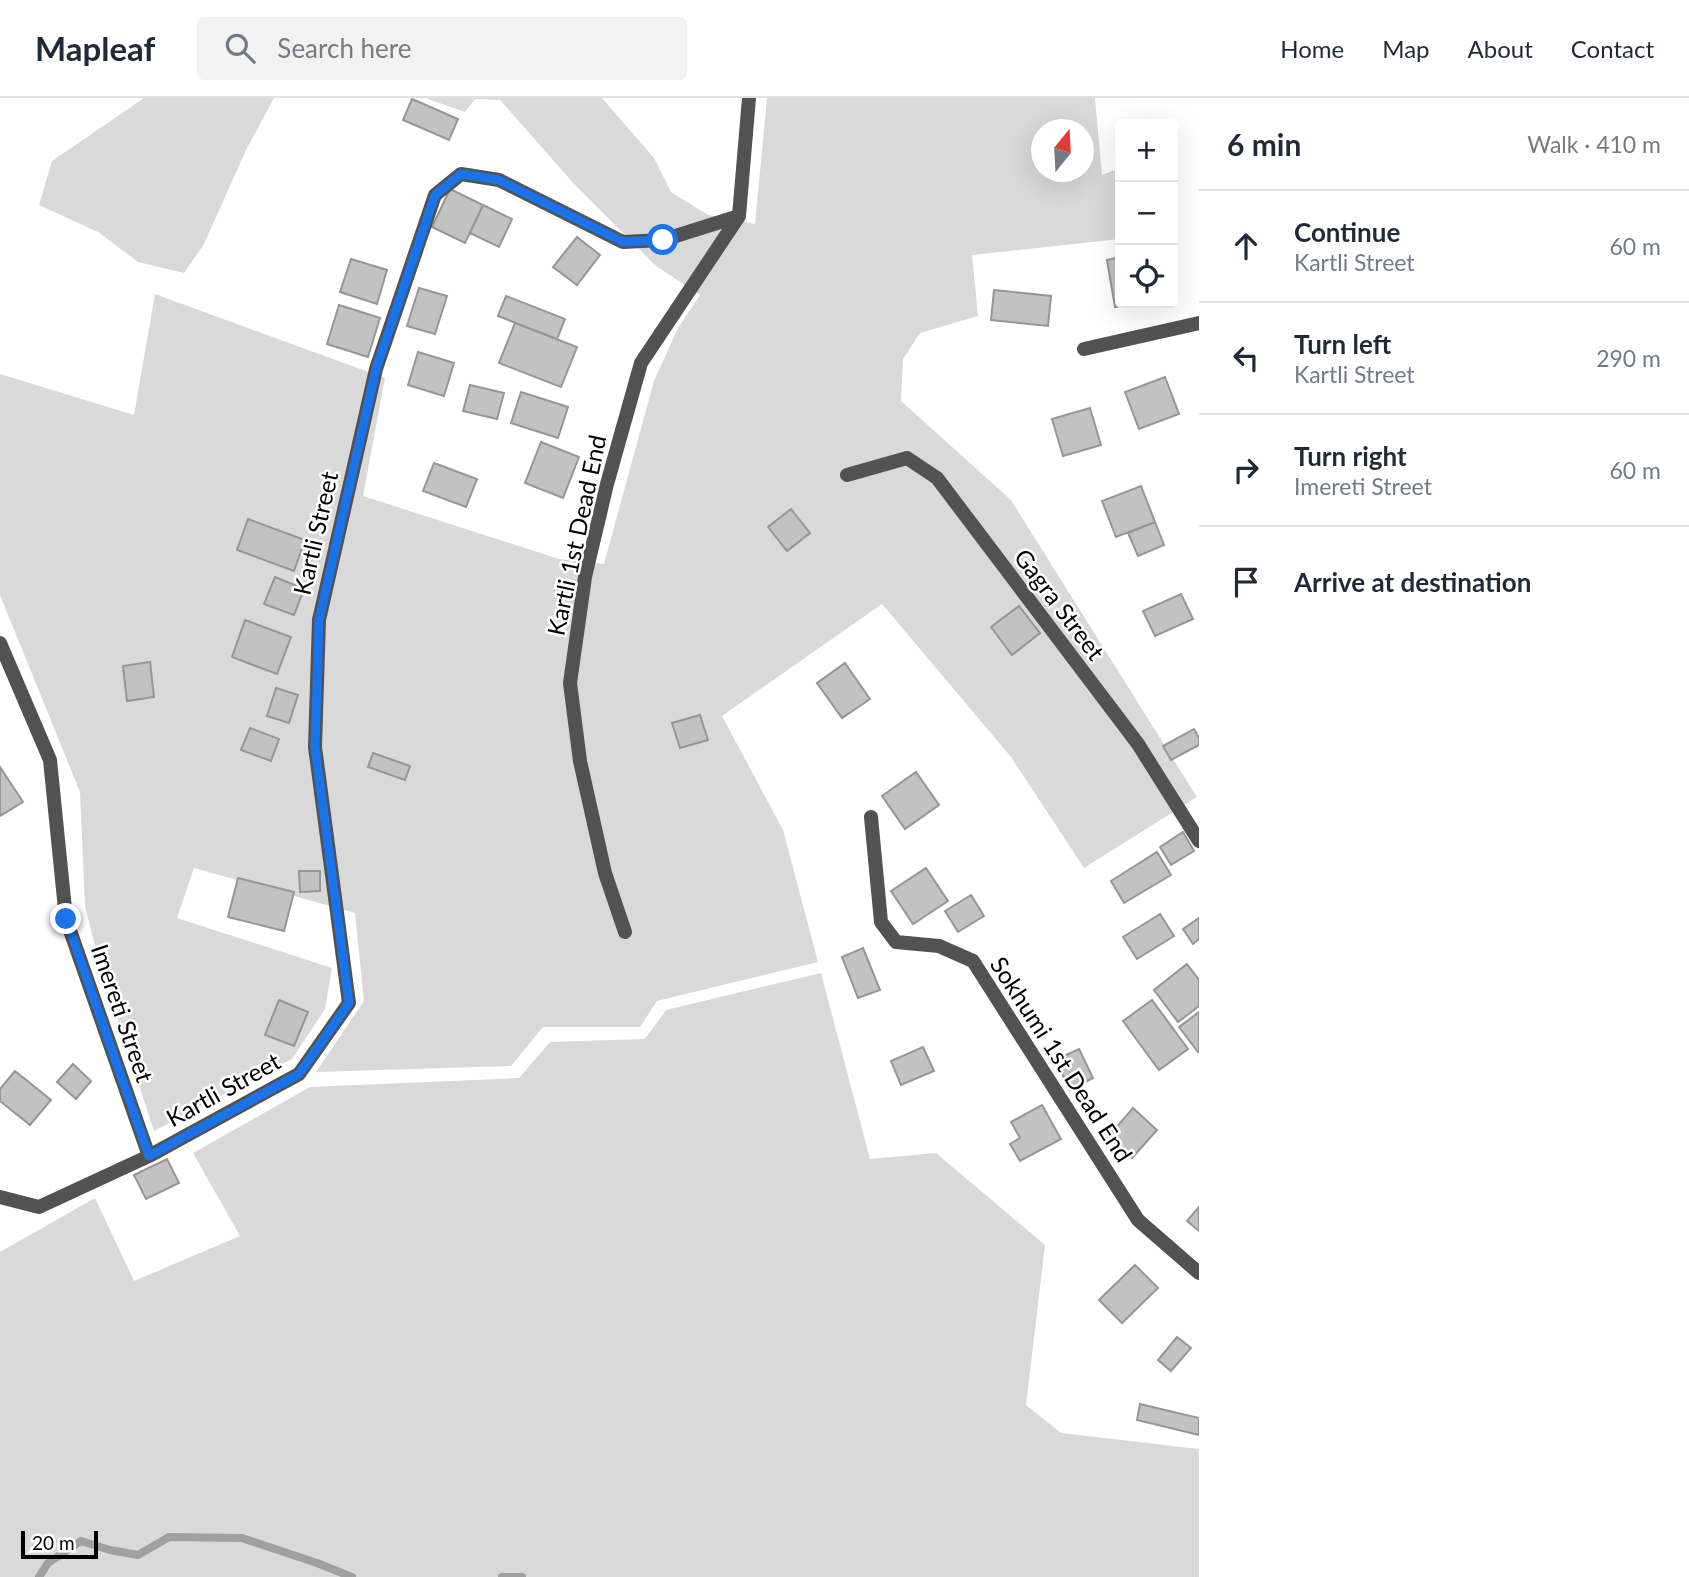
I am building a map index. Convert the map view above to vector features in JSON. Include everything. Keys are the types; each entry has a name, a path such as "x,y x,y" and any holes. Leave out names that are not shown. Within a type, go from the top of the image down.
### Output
{"street":[{"path":"739,216 749,98"},
{"name":"Kartli Street","path":"0,1197 39,1207 149,1156 299,1074 349,1003 315,747 319,620 376,369 435,195 461,174 499,180 623,242 663,240 739,216"},
{"name":"Kartli 1st Dead End","path":"625,932 605,873 580,761 570,683 585,577 607,484 641,363 739,216"},
{"path":"1084,348 1199,324"},
{"name":"Gagra Street","path":"847,475 907,458 937,478 1138,744 1199,841"},
{"name":"Imereti Street","path":"0,643 50,760 66,919 149,1156"},
{"name":"Sokhumi 1st Dead End","path":"871,817 881,922 895,942 939,946 973,961 1138,1220 1199,1273"}],"shaded area":[{"path":"144,98 274,98 246,150 204,244 184,273 138,262 98,232 39,205 52,161"},
{"path":"425,98 602,98 654,158 671,192 708,215 755,224 767,98 1095,98 1102,175 1115,170 1115,240 972,255 978,316 920,333 903,359 901,401 1011,500 1197,797 1084,868 1011,757 882,604 722,716 783,830 818,962 657,1001 640,1027 543,1027 511,1066 316,1072 364,1001 355,913 194,868 177,918 332,968 325,1009 292,1059 154,1131 97,954 85,906 80,792 0,595 0,374 134,415 155,294 385,378 363,496 559,559 604,564 654,381 678,328 700,295 656,266 574,184 500,100 475,99 465,112"},
{"path":"821,973 870,1159 936,1153 1045,1245 1026,1405 1061,1433 1199,1449 1199,1577 0,1577 0,1252 95,1198 134,1281 240,1236 193,1153 310,1087 519,1078 550,1042 645,1039 666,1010"}],"building":[{"path":"412,99 458,119 449,140 403,120"},
{"path":"450,189 483,205 465,243 432,227"},
{"path":"483,205 512,219 499,247 470,233"},
{"path":"577,237 600,255 577,285 553,267"},
{"path":"1115,258 1115,307 1107,260"},
{"path":"351,259 387,270 377,304 340,292"},
{"path":"419,288 447,296 435,334 407,326"},
{"path":"994,290 1051,296 1048,326 991,320"},
{"path":"506,296 565,319 557,339 498,316"},
{"path":"339,305 380,318 368,357 327,344"},
{"path":"515,323 577,347 561,387 499,363"},
{"path":"418,352 454,363 444,396 408,385"},
{"path":"1165,377 1179,414 1139,429 1125,392"},
{"path":"470,385 504,393 497,419 463,411"},
{"path":"521,392 568,407 558,438 511,423"},
{"path":"1090,408 1101,445 1063,456 1052,419"},
{"path":"541,442 579,457 563,498 525,483"},
{"path":"434,463 477,479 466,507 423,491"},
{"path":"1141,486 1155,522 1116,537 1102,501"},
{"path":"791,509 810,533 787,551 768,527"},
{"path":"248,519 305,540 294,571 237,550"},
{"path":"1155,522 1164,545 1138,556 1128,533"},
{"path":"275,577 304,589 294,615 264,604"},
{"path":"1181,594 1193,619 1155,636 1143,611"},
{"path":"1019,606 1040,633 1012,655 991,627"},
{"path":"245,620 291,637 277,674 232,657"},
{"path":"150,662 154,697 127,701 123,666"},
{"path":"845,663 870,699 842,718 817,683"},
{"path":"276,688 298,695 289,723 267,716"},
{"path":"700,715 708,740 680,748 672,723"},
{"path":"250,728 279,739 271,761 241,750"},
{"path":"1194,729 1199,745 1171,760 1163,746"},
{"path":"373,753 410,766 405,780 368,767"},
{"path":"0,767 23,802 0,816"},
{"path":"916,772 939,805 905,829 882,796"},
{"path":"1183,832 1194,851 1171,865 1160,847"},
{"path":"1157,852 1171,875 1124,903 1111,881"},
{"path":"926,868 948,901 913,924 891,891"},
{"path":"299,871 320,871 320,891 300,892"},
{"path":"238,878 294,892 284,931 228,917"},
{"path":"971,895 984,916 958,932 945,911"},
{"path":"1160,914 1174,936 1137,959 1123,937"},
{"path":"1199,918 1199,939 1193,944 1183,929"},
{"path":"863,948 880,990 858,998 842,957"},
{"path":"1187,964 1199,980 1199,1006 1178,1022 1154,990"},
{"path":"279,1000 308,1012 294,1046 265,1035"},
{"path":"1152,1000 1188,1049 1159,1070 1123,1021"},
{"path":"1199,1012 1199,1051 1198,1052 1179,1027"},
{"path":"923,1047 934,1071 901,1085 891,1061"},
{"path":"1079,1049 1093,1078 1070,1090 1055,1060"},
{"path":"73,1064 91,1081 76,1099 57,1082"},
{"path":"15,1071 51,1100 30,1125 0,1101 0,1089"},
{"path":"1042,1105 1061,1139 1020,1161 1010,1144 1020,1138 1011,1122"},
{"path":"1133,1108 1157,1130 1132,1158 1108,1137"},
{"path":"167,1159 179,1183 146,1199 134,1175"},
{"path":"1199,1207 1199,1231 1187,1221"},
{"path":"1135,1265 1158,1288 1122,1323 1099,1300"},
{"path":"1177,1337 1191,1348 1171,1371 1158,1360"},
{"path":"1140,1404 1199,1418 1199,1435 1137,1420"}],"waterway":[{"path":"39,1577 48,1563 81,1541 138,1555 169,1537 242,1538 352,1577"},
{"path":"502,1577 522,1577"}],"route":[{"path":"66,919 149,1156 299,1074 349,1003 315,747 319,620 376,369 435,195 461,174 499,180 623,242 663,240"}]}
